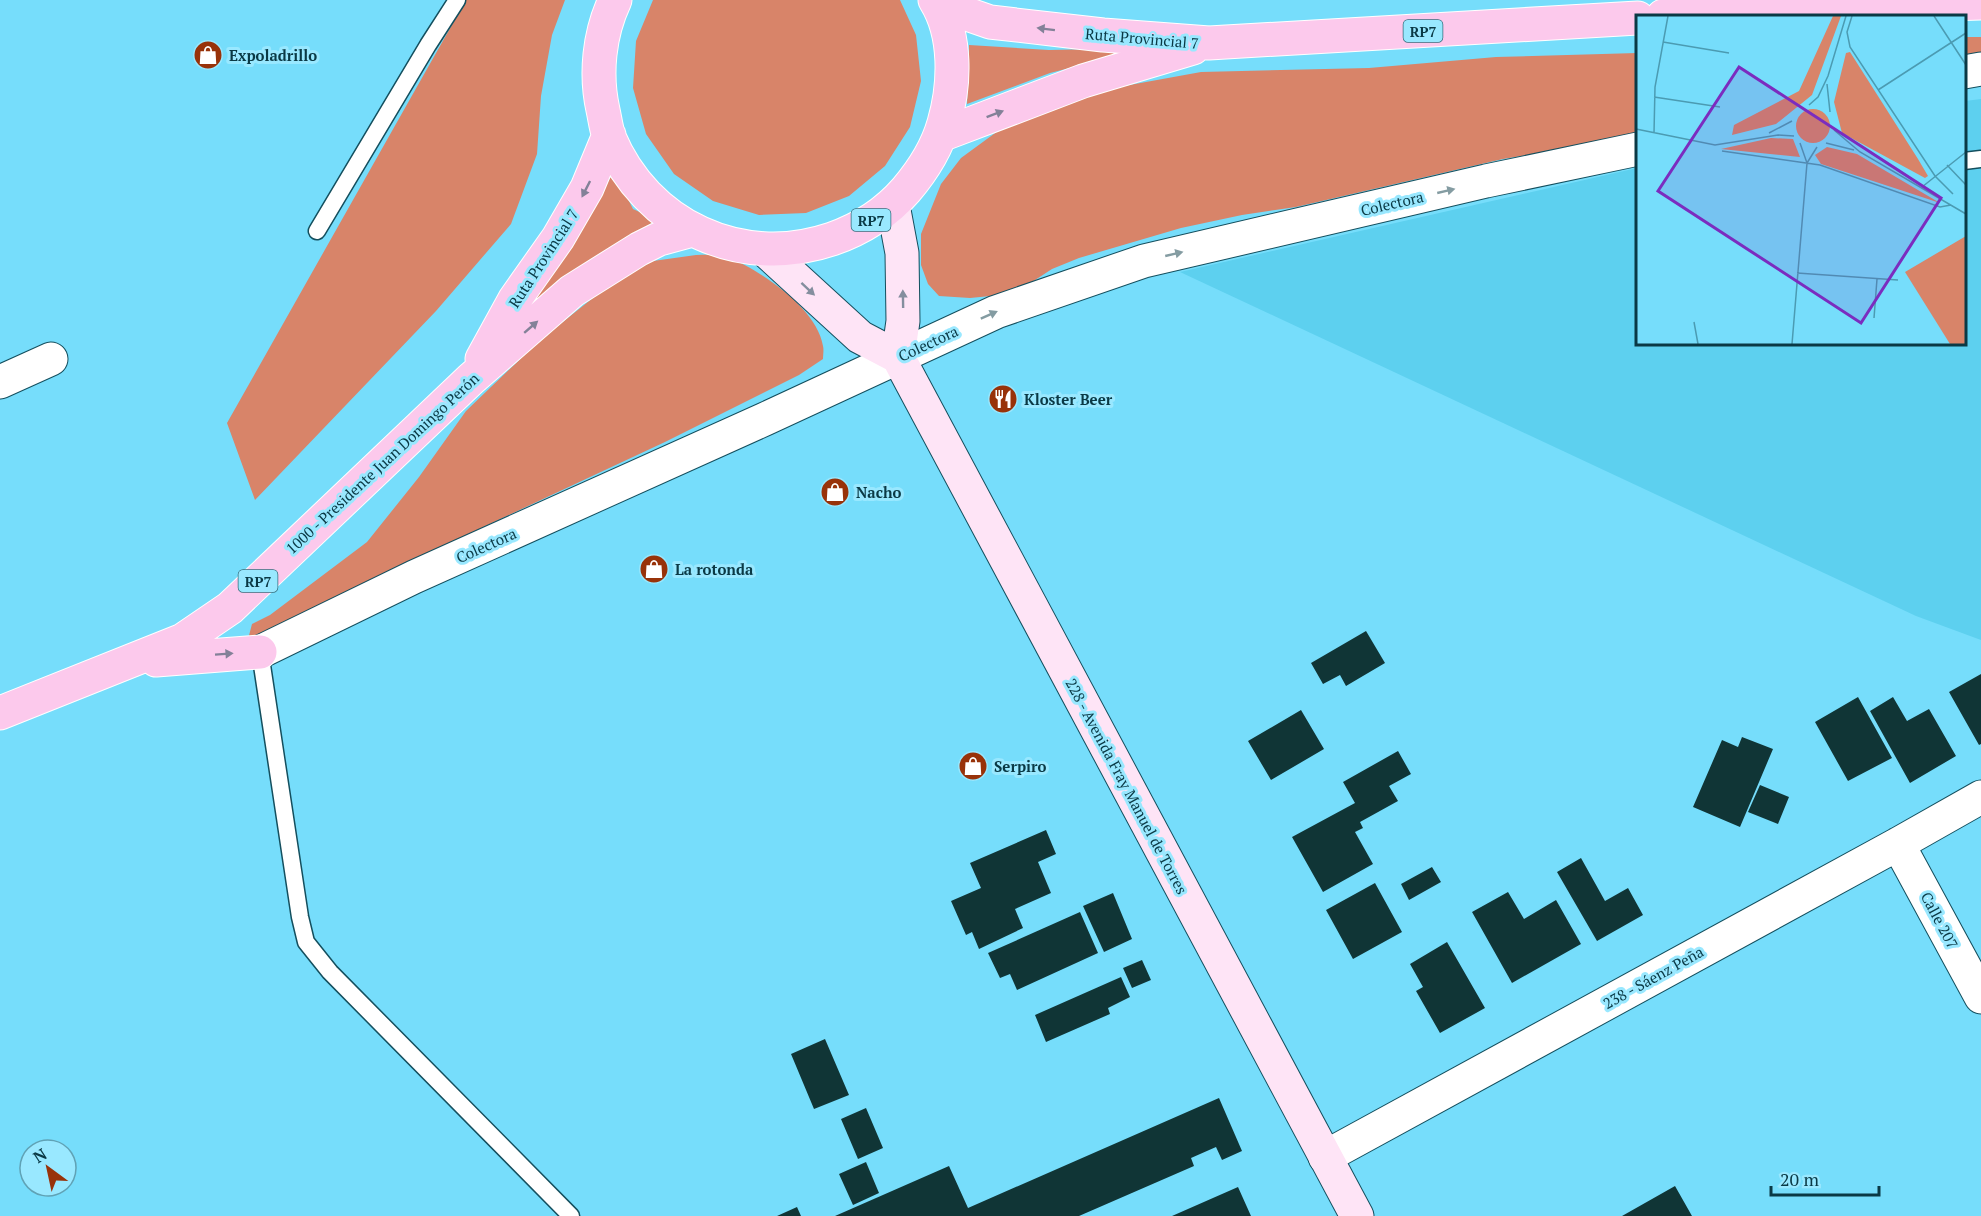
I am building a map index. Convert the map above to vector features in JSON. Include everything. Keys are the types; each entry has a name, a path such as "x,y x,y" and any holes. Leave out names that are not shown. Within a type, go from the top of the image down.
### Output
{"main road":[{"name":"RP7","path":"615,0 608,15 599,55 600,96 609,135 628,173 656,205 692,230 727,244 765,250 811,246 855,231 893,205 921,172 941,135 952,82 947,30 937,2"},
{"name":"Ruta Provincial 7","path":"937,2 990,22 1103,35 1209,43"},
{"path":"1674,15 1799,4 1981,3"},
{"name":"RP7","path":"1209,43 1636,18"},
{"name":"Ruta Provincial 7","path":"941,135 1083,81 1209,43"},
{"name":"Ruta Provincial 7","path":"471,379 515,299 558,238 587,188 609,135"},
{"path":"765,250 860,337 898,357 903,321 902,253 893,205"},
{"name":"1000 - Presidente Juan Domingo Perón","path":"0,713 183,640 230,608 471,379 572,291 639,249 659,239 692,230"},
{"name":"228 - Avenida Fray Manuel de Torres","path":"898,357 1357,1216"},
{"path":"124,663 260,652"}],"street":[{"path":"1966,72 1981,69"},
{"name":"Colectora","path":"260,652 414,577 996,312 1144,261 1475,184 1636,149"},
{"path":"0,382 51,359"},
{"name":"238 - Sáenz Peña","path":"1325,1157 1981,797"},
{"name":"Calle 207","path":"1898,844 1981,997"}],"lane":[{"path":"317,231 457,0"},
{"path":"1966,161 1981,159"},
{"path":"260,652 300,917 306,942 338,980 572,1216"}],"shaded area":[{"path":"466,0 565,0 552,35 541,96 537,154 511,224 436,311 255,500 227,423"},
{"path":"653,0 900,0 916,35 921,81 910,127 885,166 849,196 806,213 759,215 713,201 674,174 646,134 633,88 636,41"},
{"path":"1966,37 1981,37 1981,53 1966,56"},
{"path":"969,45 1049,50 1148,48 1050,73 967,104"},
{"path":"1636,53 1636,132 1576,147 1503,159 1296,207 1242,215 1181,228 1079,258 1001,295 970,298 939,296 928,284 921,265 921,234 941,184 961,158 1002,128 1113,88 1201,72 1369,68 1496,57"},
{"path":"1981,99 1981,640 1916,616 1180,272 1636,168 1636,345 1966,345 1966,101"},
{"path":"614,171 633,209 657,220 587,263 496,342 571,249"},
{"path":"696,255 728,257 756,271 786,293 810,318 819,332 823,359 799,375 665,442 419,557 247,643 252,624 270,615 367,542 419,477 466,411 540,340 613,282 653,261"}],"building":[{"path":"1366,631 1385,663 1346,686 1340,675 1323,684 1311,663"},
{"path":"1981,674 1981,744 1979,745 1949,692"},
{"path":"1858,697 1892,758 1848,781 1815,722"},
{"path":"1893,697 1907,721 1929,709 1956,756 1910,783 1870,711"},
{"path":"1301,710 1324,749 1271,780 1248,741"},
{"path":"1742,737 1773,749 1740,827 1693,807 1722,740 1738,747"},
{"path":"1398,751 1411,774 1389,786 1398,801 1360,822 1363,828 1355,832 1373,864 1323,892 1292,837 1355,803 1343,782"},
{"path":"1760,785 1789,797 1778,824 1748,812"},
{"path":"1046,830 1056,854 1038,862 1051,893 1015,909 1023,928 979,949 972,932 966,935 951,901 981,888 970,863"},
{"path":"1581,858 1605,901 1628,888 1643,915 1597,941 1557,872"},
{"path":"1432,867 1441,882 1409,900 1401,884"},
{"path":"1375,883 1402,932 1353,959 1326,910"},
{"path":"1508,892 1524,919 1556,900 1581,944 1512,983 1472,912"},
{"path":"1113,893 1132,939 1104,952 1083,906"},
{"path":"1080,912 1098,953 1017,990 1010,974 1000,978 988,953"},
{"path":"1447,942 1485,1008 1440,1033 1416,991 1423,987 1410,964"},
{"path":"1142,960 1151,980 1132,988 1123,968"},
{"path":"1121,977 1130,997 1108,1008 1110,1014 1046,1042 1035,1015"},
{"path":"825,1039 849,1095 814,1109 791,1054"},
{"path":"1219,1098 1242,1151 1222,1160 1216,1147 1191,1158 1194,1166 1079,1216 835,1216 949,1166 968,1208"},
{"path":"866,1108 883,1148 858,1159 841,1119"},
{"path":"866,1162 879,1193 853,1205 839,1174"},
{"path":"1675,1186 1692,1216 1622,1216"},
{"path":"1238,1187 1251,1216 1172,1216"},
{"path":"797,1207 801,1216 777,1216"}],"place":[{"name":"Expoladrillo","path":"208,55"},
{"name":"Kloster Beer","path":"1003,399"},
{"name":"Nacho","path":"835,492"},
{"name":"La rotonda","path":"654,569"},
{"name":"Serpiro","path":"973,766"}]}
